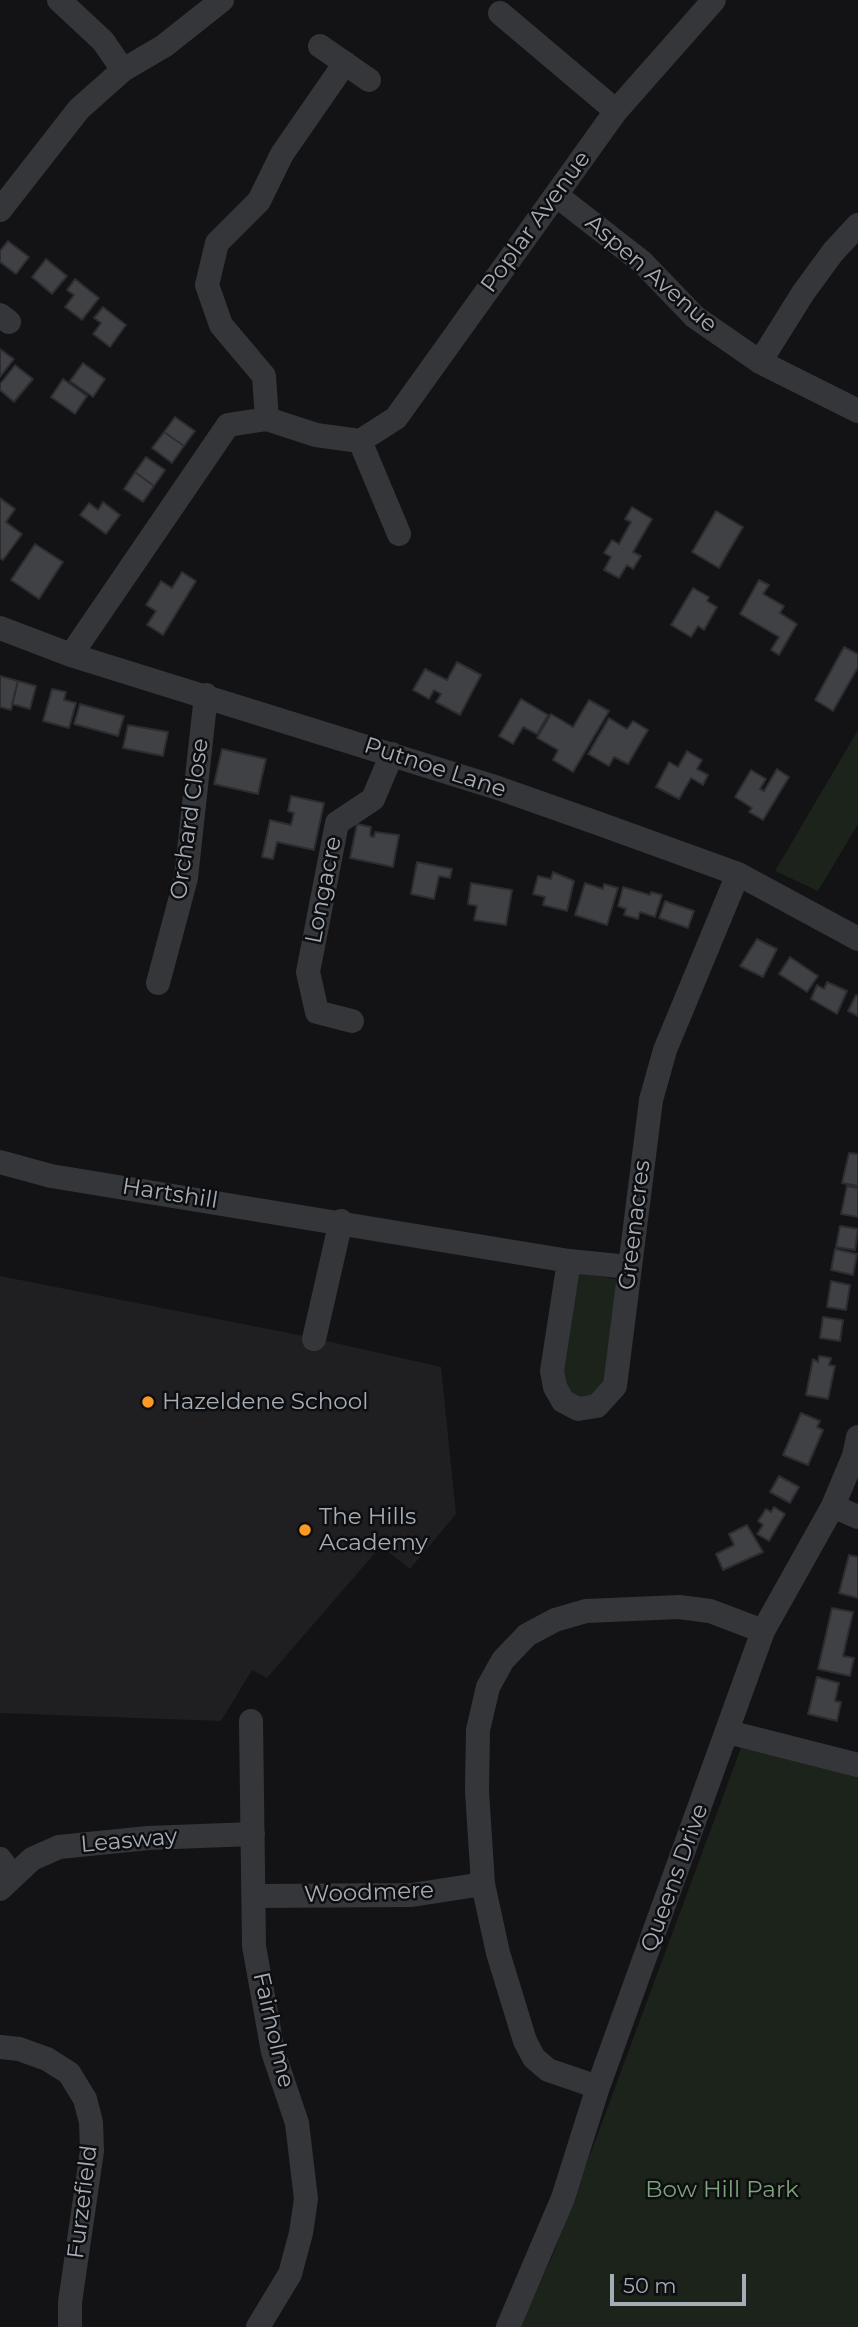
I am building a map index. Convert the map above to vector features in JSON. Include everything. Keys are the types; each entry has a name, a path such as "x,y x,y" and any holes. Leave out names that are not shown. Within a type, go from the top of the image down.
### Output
{"street":[{"path":"58,0 103,41 122,70"},
{"path":"0,210 79,109 122,70 164,46 213,4 222,0"},
{"name":"Poplar Avenue","path":"359,442 397,418 616,111 714,0"},
{"path":"500,13 616,111"},
{"path":"320,46 369,80"},
{"path":"267,419 264,376 221,325 207,285 218,243 259,201 282,154 345,63"},
{"name":"Aspen Avenue","path":"556,195 642,262 695,317 761,362 858,411"},
{"path":"761,362 803,293 833,252 858,225"},
{"path":"71,655 228,425 267,419 316,436 359,442 399,534"},
{"name":"Putnoe Lane","path":"0,628 71,655 498,788 738,874 857,937"},
{"name":"Orchard Close","path":"159,984 186,878 206,695"},
{"name":"Longacre","path":"352,1021 317,1012 309,972 337,823 373,799 391,754"},
{"name":"Greenacres","path":"569,1261 552,1371 555,1387 563,1401 578,1409 597,1406 615,1386 652,1100 665,1050 738,874"},
{"name":"Hartshill","path":"0,1162 51,1176 341,1221 569,1261 629,1267"},
{"path":"314,1339 341,1221"},
{"name":"Queens Drive","path":"508,2327 563,2198 598,2087 763,1632 833,1506 854,1457 858,1437"},
{"path":"833,1506 858,1517"},
{"path":"598,2087 548,2070 534,2058 525,2040 498,1953 483,1884 477,1791 478,1731 488,1687 503,1660 527,1635 555,1620 586,1611 680,1607 710,1611 763,1632"},
{"name":"Fairholme","path":"251,1721 254,1946 273,2052 297,2123 306,2199 301,2233 289,2274 258,2327"},
{"path":"728,1732 858,1765"},
{"name":"Leasway","path":"4,1874 59,1847 148,1838 253,1834"},
{"name":"Woodmere","path":"254,1896 412,1895 483,1884"},
{"name":"Furzefield","path":"0,2047 19,2049 47,2059 69,2073 85,2099 91,2122 92,2151 70,2302 70,2327"}],"shaded area":[{"path":"0,1276 309,1337 441,1367 456,1514 410,1569 381,1546 267,1678 252,1670 221,1721 0,1713"}],"green space":[{"path":"858,730 858,824 818,891 775,871"},
{"path":"578,1273 621,1280 602,1393 578,1401 562,1379"},
{"name":"Bow Hill Park","path":"741,1748 858,1770 858,2327 520,2327 554,2252"}],"building":[{"path":"8,241 29,257 16,274 0,262 0,251"},
{"path":"46,259 67,276 52,294 32,277"},
{"path":"75,279 99,298 82,320 65,307 74,295 67,290"},
{"path":"103,307 126,325 110,347 93,334 101,323 94,318"},
{"path":"0,349 14,359 0,377"},
{"path":"83,363 105,379 93,397 70,381"},
{"path":"15,365 33,379 14,402 0,390 0,384"},
{"path":"63,379 87,396 75,414 51,397"},
{"path":"175,417 195,431 184,446 164,432"},
{"path":"164,432 184,446 172,463 152,448"},
{"path":"146,457 165,470 154,486 135,472"},
{"path":"135,472 154,486 143,502 124,489"},
{"path":"0,498 15,509 6,522 22,534 3,560 0,558"},
{"path":"103,502 120,515 106,534 80,515 89,503 98,510"},
{"path":"632,507 652,519 633,552 641,556 633,569 627,565 619,578 604,570 611,557 604,553 612,540 619,544 631,522 625,519"},
{"path":"716,511 743,527 719,568 692,552"},
{"path":"35,544 63,562 39,599 11,580"},
{"path":"182,572 196,581 163,635 147,625 156,611 146,605 161,581 172,588"},
{"path":"759,580 769,585 763,594 784,606 780,613 797,624 779,655 771,650 779,637 740,614"},
{"path":"693,588 709,597 707,601 717,607 704,630 698,626 691,637 671,625"},
{"path":"844,647 858,654 858,667 833,711 815,700"},
{"path":"457,662 481,675 460,715 436,702 441,694 434,690 429,699 413,690 425,669 447,680"},
{"path":"0,676 18,681 11,710 0,707"},
{"path":"18,681 36,686 30,709 12,704"},
{"path":"52,689 66,692 64,700 76,703 69,728 43,721"},
{"path":"521,699 548,715 537,734 523,727 513,744 499,736"},
{"path":"589,700 609,711 573,772 553,760 558,750 537,738 551,714 573,727"},
{"path":"80,704 124,716 118,736 74,724"},
{"path":"609,718 627,729 633,721 648,730 628,764 614,757 609,766 588,754"},
{"path":"128,725 168,732 163,756 123,748"},
{"path":"222,749 266,759 258,794 214,784"},
{"path":"687,751 702,760 697,769 708,775 703,785 691,778 679,799 656,787 669,762 678,767"},
{"path":"777,769 789,777 763,820 749,812 752,808 735,797 751,770 766,779 760,789 764,791"},
{"path":"291,796 324,803 314,850 277,842 273,859 262,857 270,820 291,825 294,813 288,811"},
{"path":"357,824 371,827 370,836 374,837 375,832 399,835 393,867 350,858"},
{"path":"417,862 452,869 450,878 439,876 434,899 411,894"},
{"path":"553,872 574,881 567,911 543,905 545,897 533,894 538,876 551,879"},
{"path":"471,883 512,890 506,925 474,920 477,906 468,904"},
{"path":"585,883 603,889 604,884 618,888 607,925 575,915"},
{"path":"623,887 650,895 651,892 662,895 655,917 640,912 638,919 624,915 626,909 618,906"},
{"path":"665,901 694,911 688,928 659,918"},
{"path":"757,939 777,949 763,977 740,966"},
{"path":"790,957 818,976 807,992 779,974"},
{"path":"827,982 847,991 837,1014 811,999 817,985 824,989"},
{"path":"856,995 858,996 858,1016 848,1011"},
{"path":"849,1153 858,1154 858,1186 842,1183"},
{"path":"847,1186 858,1188 858,1217 841,1214"},
{"path":"840,1226 858,1229 855,1250 836,1247"},
{"path":"835,1249 857,1254 853,1275 831,1270"},
{"path":"831,1281 850,1285 846,1310 827,1307"},
{"path":"823,1317 843,1320 840,1341 820,1338"},
{"path":"819,1356 831,1358 829,1365 835,1366 828,1399 806,1395 813,1359 818,1362"},
{"path":"801,1413 820,1421 817,1427 823,1430 808,1465 783,1455"},
{"path":"779,1476 799,1487 790,1503 770,1492"},
{"path":"774,1507 785,1514 769,1541 757,1534 763,1525 758,1521 766,1509 771,1512"},
{"path":"747,1525 763,1552 723,1570 716,1554 734,1545 729,1534"},
{"path":"849,1555 858,1557 858,1598 839,1593"},
{"path":"832,1608 853,1612 843,1656 854,1658 850,1676 818,1669"},
{"path":"817,1677 839,1683 835,1701 841,1702 837,1721 808,1714"}],"place":[{"name":"Hazeldene School","path":"148,1402"},
{"name":"The Hills Academy","path":"305,1530"}]}
